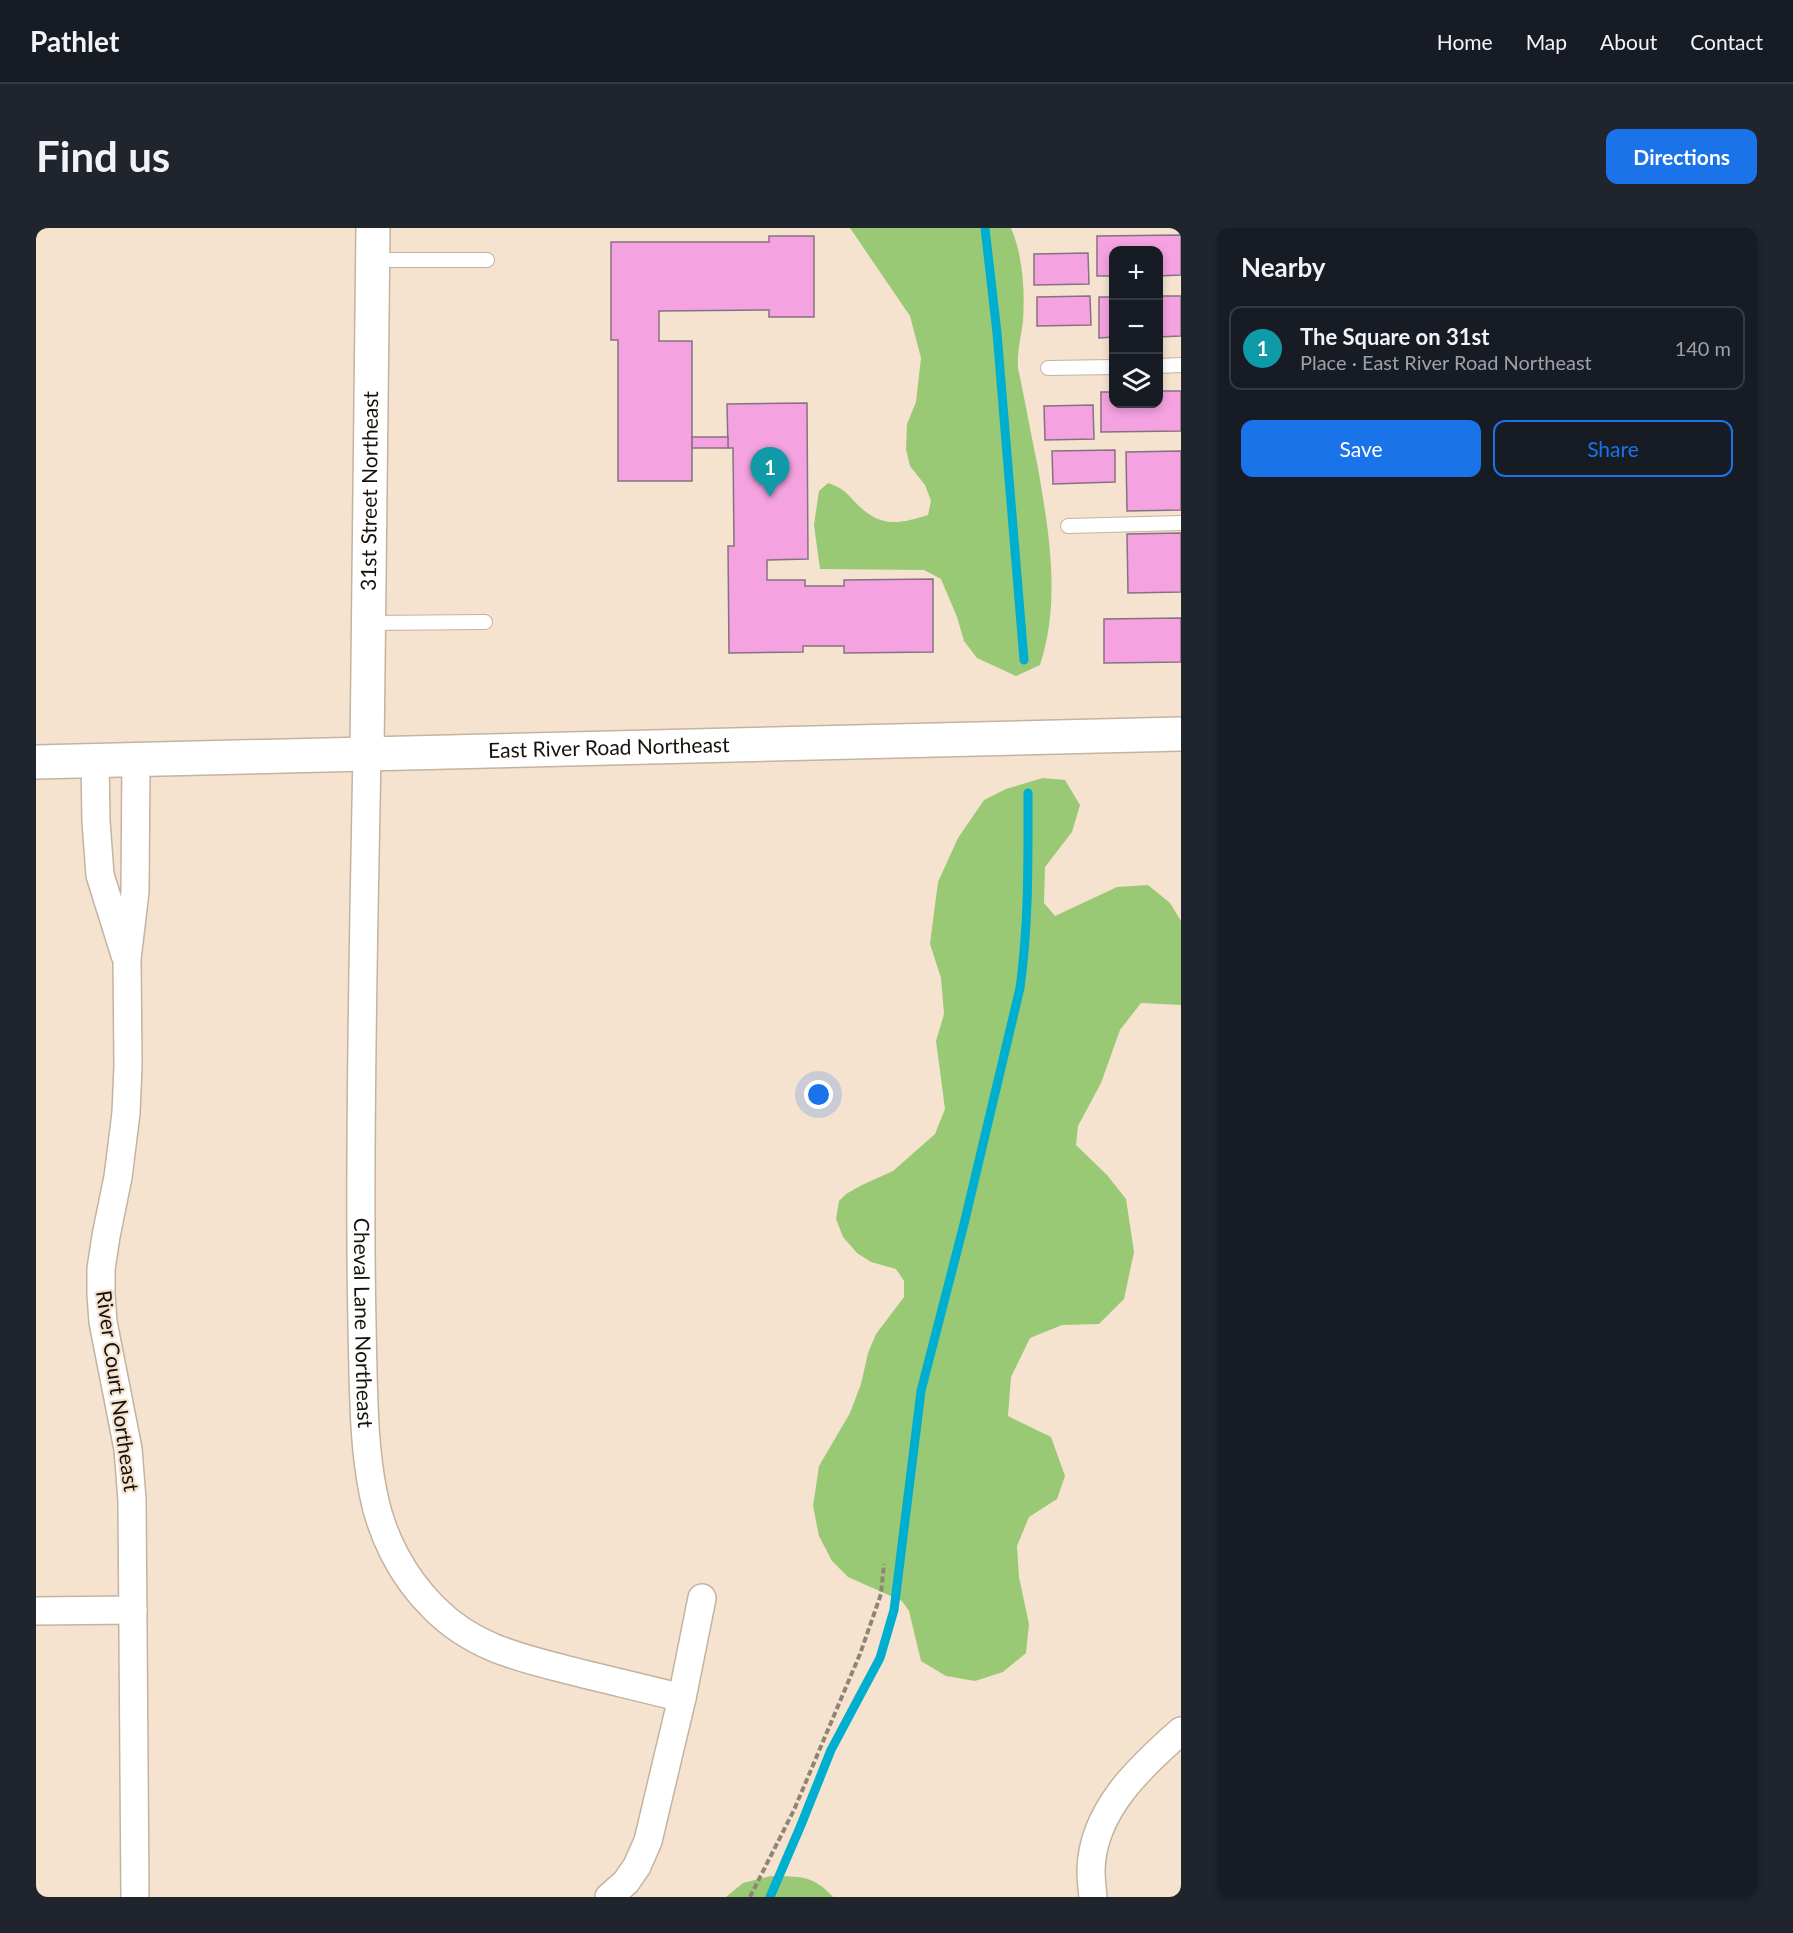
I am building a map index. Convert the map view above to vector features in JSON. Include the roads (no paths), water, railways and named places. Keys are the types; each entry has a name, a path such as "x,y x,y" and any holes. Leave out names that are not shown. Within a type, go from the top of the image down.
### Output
{"street":[{"name":"31st Street Northeast","path":"367,753 373,228"},
{"name":"East River Road Northeast","path":"36,762 1181,734"},
{"name":"Cheval Lane Northeast","path":"367,753 361,1136 364,1409 373,1493 381,1519 406,1575 434,1608 480,1643 510,1656 682,1698"},
{"name":"River Court Northeast","path":"135,1897 130,1473 103,1322 101,1294 106,1236 118,1177 126,1113 127,959 135,892 136,759"},
{"name":"River Court Northeast","path":"96,760 96,821 100,875 127,959"},
{"path":"609,1897 626,1882 637,1866 648,1841 682,1698 702,1598"},
{"path":"36,1611 133,1610"},
{"path":"1093,1897 1091,1868 1095,1842 1106,1812 1127,1784 1156,1753 1181,1731"}],"lane":[{"path":"373,260 487,260"},
{"path":"1163,366 1181,365"},
{"path":"1048,368 1109,367"},
{"path":"1068,526 1181,524"},
{"path":"369,623 484,622"}],"waterway":[{"path":"985,228 997,333 1024,660"},
{"path":"770,1897 831,1750 880,1658 894,1610 921,1391 964,1224 1020,988 1026,915 1028,793"}],"place":[{"name":"The Square on 31st","path":"770,497"}]}
